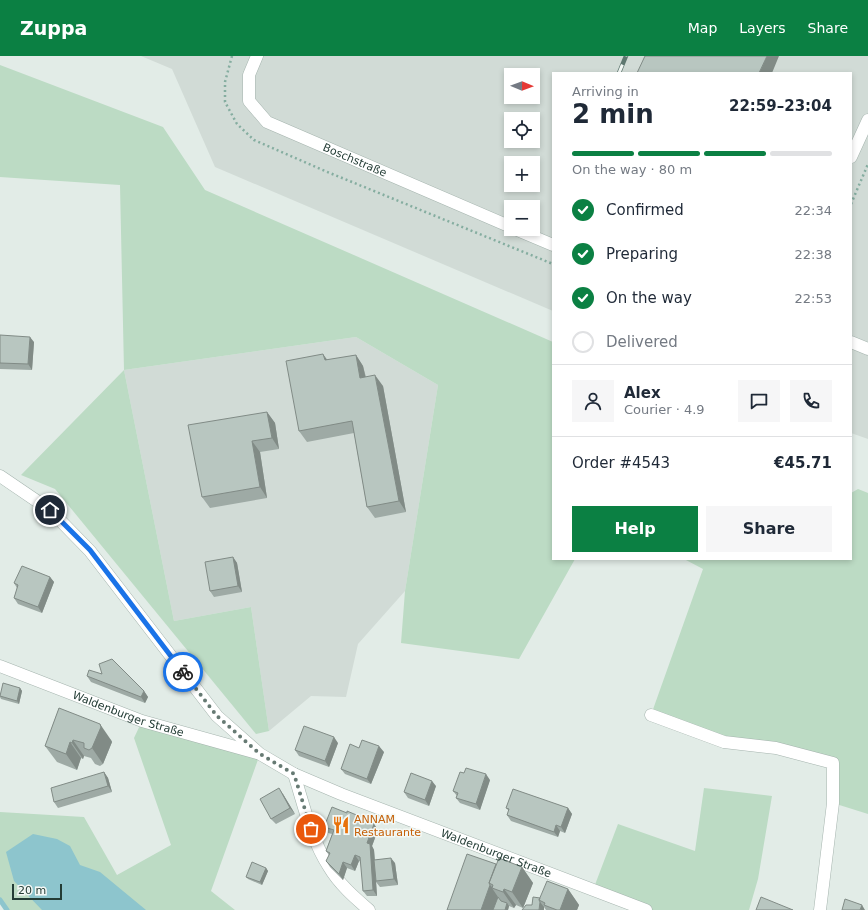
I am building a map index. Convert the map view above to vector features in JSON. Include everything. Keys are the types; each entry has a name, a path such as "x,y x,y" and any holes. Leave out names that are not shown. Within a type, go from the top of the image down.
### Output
{"street":[{"name":"Boschstraße","path":"257,56 249,75 249,101 267,122 504,224"},
{"path":"852,155 868,120"},
{"path":"532,236 552,245"},
{"path":"852,342 868,349"},
{"name":"Waldenburger Straße","path":"0,476 50,510 90,550 217,716 260,754 294,774 348,796 646,910"},
{"name":"Waldenburger Straße","path":"0,666 142,721 260,754"},
{"path":"651,715 724,742 776,748 833,763 833,803 820,910"},
{"path":"294,774 315,842 343,886 369,910"}],"path":[{"path":"852,202 868,164"}],"shaded area":[{"path":"141,56 868,56 868,439 852,433 852,72 552,72 552,311 215,167 172,69"},
{"path":"356,337 438,385 405,591 358,644 346,697 311,696 269,731 251,607 174,621 124,370"}],"green space":[{"path":"0,65 163,127 205,190 552,342 552,560 574,560 519,659 401,643 405,591 438,385 356,337 124,370 120,185 0,177"},
{"path":"124,370 174,621 251,607 269,731 256,734 55,489 21,475"},
{"path":"858,489 868,493 868,814 833,803 833,763 724,742 651,715 703,569 686,560 852,560 852,492"},
{"path":"142,721 260,754 211,891 235,910 5,910 0,900 0,812 84,817 117,875 171,845 134,738"},
{"path":"704,788 772,796 758,879 749,910 646,910 593,890 618,824 695,851"}],"water":[{"path":"33,834 57,839 70,846 80,865 100,872 146,910 42,910 14,881 6,852"}],"building":[{"path":"645,56 767,56 759,72 637,72"},
{"path":"0,335 30,337 28,364 0,363"},
{"path":"323,354 325,360 356,355 360,378 375,375 399,501 367,507 352,421 299,431 286,361"},
{"path":"267,412 272,438 252,441 260,487 202,497 188,425"},
{"path":"233,557 238,586 210,591 205,562"},
{"path":"22,566 50,577 38,607 14,598 18,585 14,583"},
{"path":"112,659 144,691 141,697 87,676 89,670 102,674 99,664"},
{"path":"3,683 20,688 17,701 0,696"},
{"path":"59,708 100,724 101,727 92,748 89,750 84,748 84,743 73,740 72,743 70,742 66,754 45,746"},
{"path":"304,726 334,737 325,761 295,750"},
{"path":"362,740 379,746 367,779 341,769 350,744 359,748"},
{"path":"466,768 486,774 476,804 456,798 458,793 453,791 460,772 464,773"},
{"path":"104,772 108,786 54,802 51,788"},
{"path":"411,773 432,781 425,800 404,792"},
{"path":"279,788 290,808 271,819 260,799"},
{"path":"513,789 568,808 561,827 556,825 554,832 507,815 509,809 506,808"},
{"path":"332,807 360,816 359,818 374,824 367,843 370,844 373,890 363,891 360,857 355,855 351,865 343,862 339,874 326,861 330,853 326,851 334,830 324,827"},
{"path":"467,854 496,864 489,883 490,885 481,910 447,910"},
{"path":"391,858 394,879 376,881 374,860"},
{"path":"499,858 522,867 512,892 504,889 503,892 492,888 493,885 489,883"},
{"path":"252,862 266,868 260,882 246,877"},
{"path":"547,881 568,889 560,910 544,905 545,903 539,900"},
{"path":"498,897 501,901 507,903 505,910 493,910"},
{"path":"533,897 540,898 539,910 522,910 526,905 532,905"},
{"path":"761,897 793,910 756,910"},
{"path":"845,899 862,905 860,910 842,910"}],"waterway":[{"path":"0,900 7,910"}],"railway":[{"path":"619,72 626,56"}],"way so far":[{"path":"183,672 217,716 260,754 294,774 311,829"}],"place":[{"name":"ANNAM Restaurante","path":"341,825"}],"route":[{"path":"50,510 90,550 183,672"}]}
